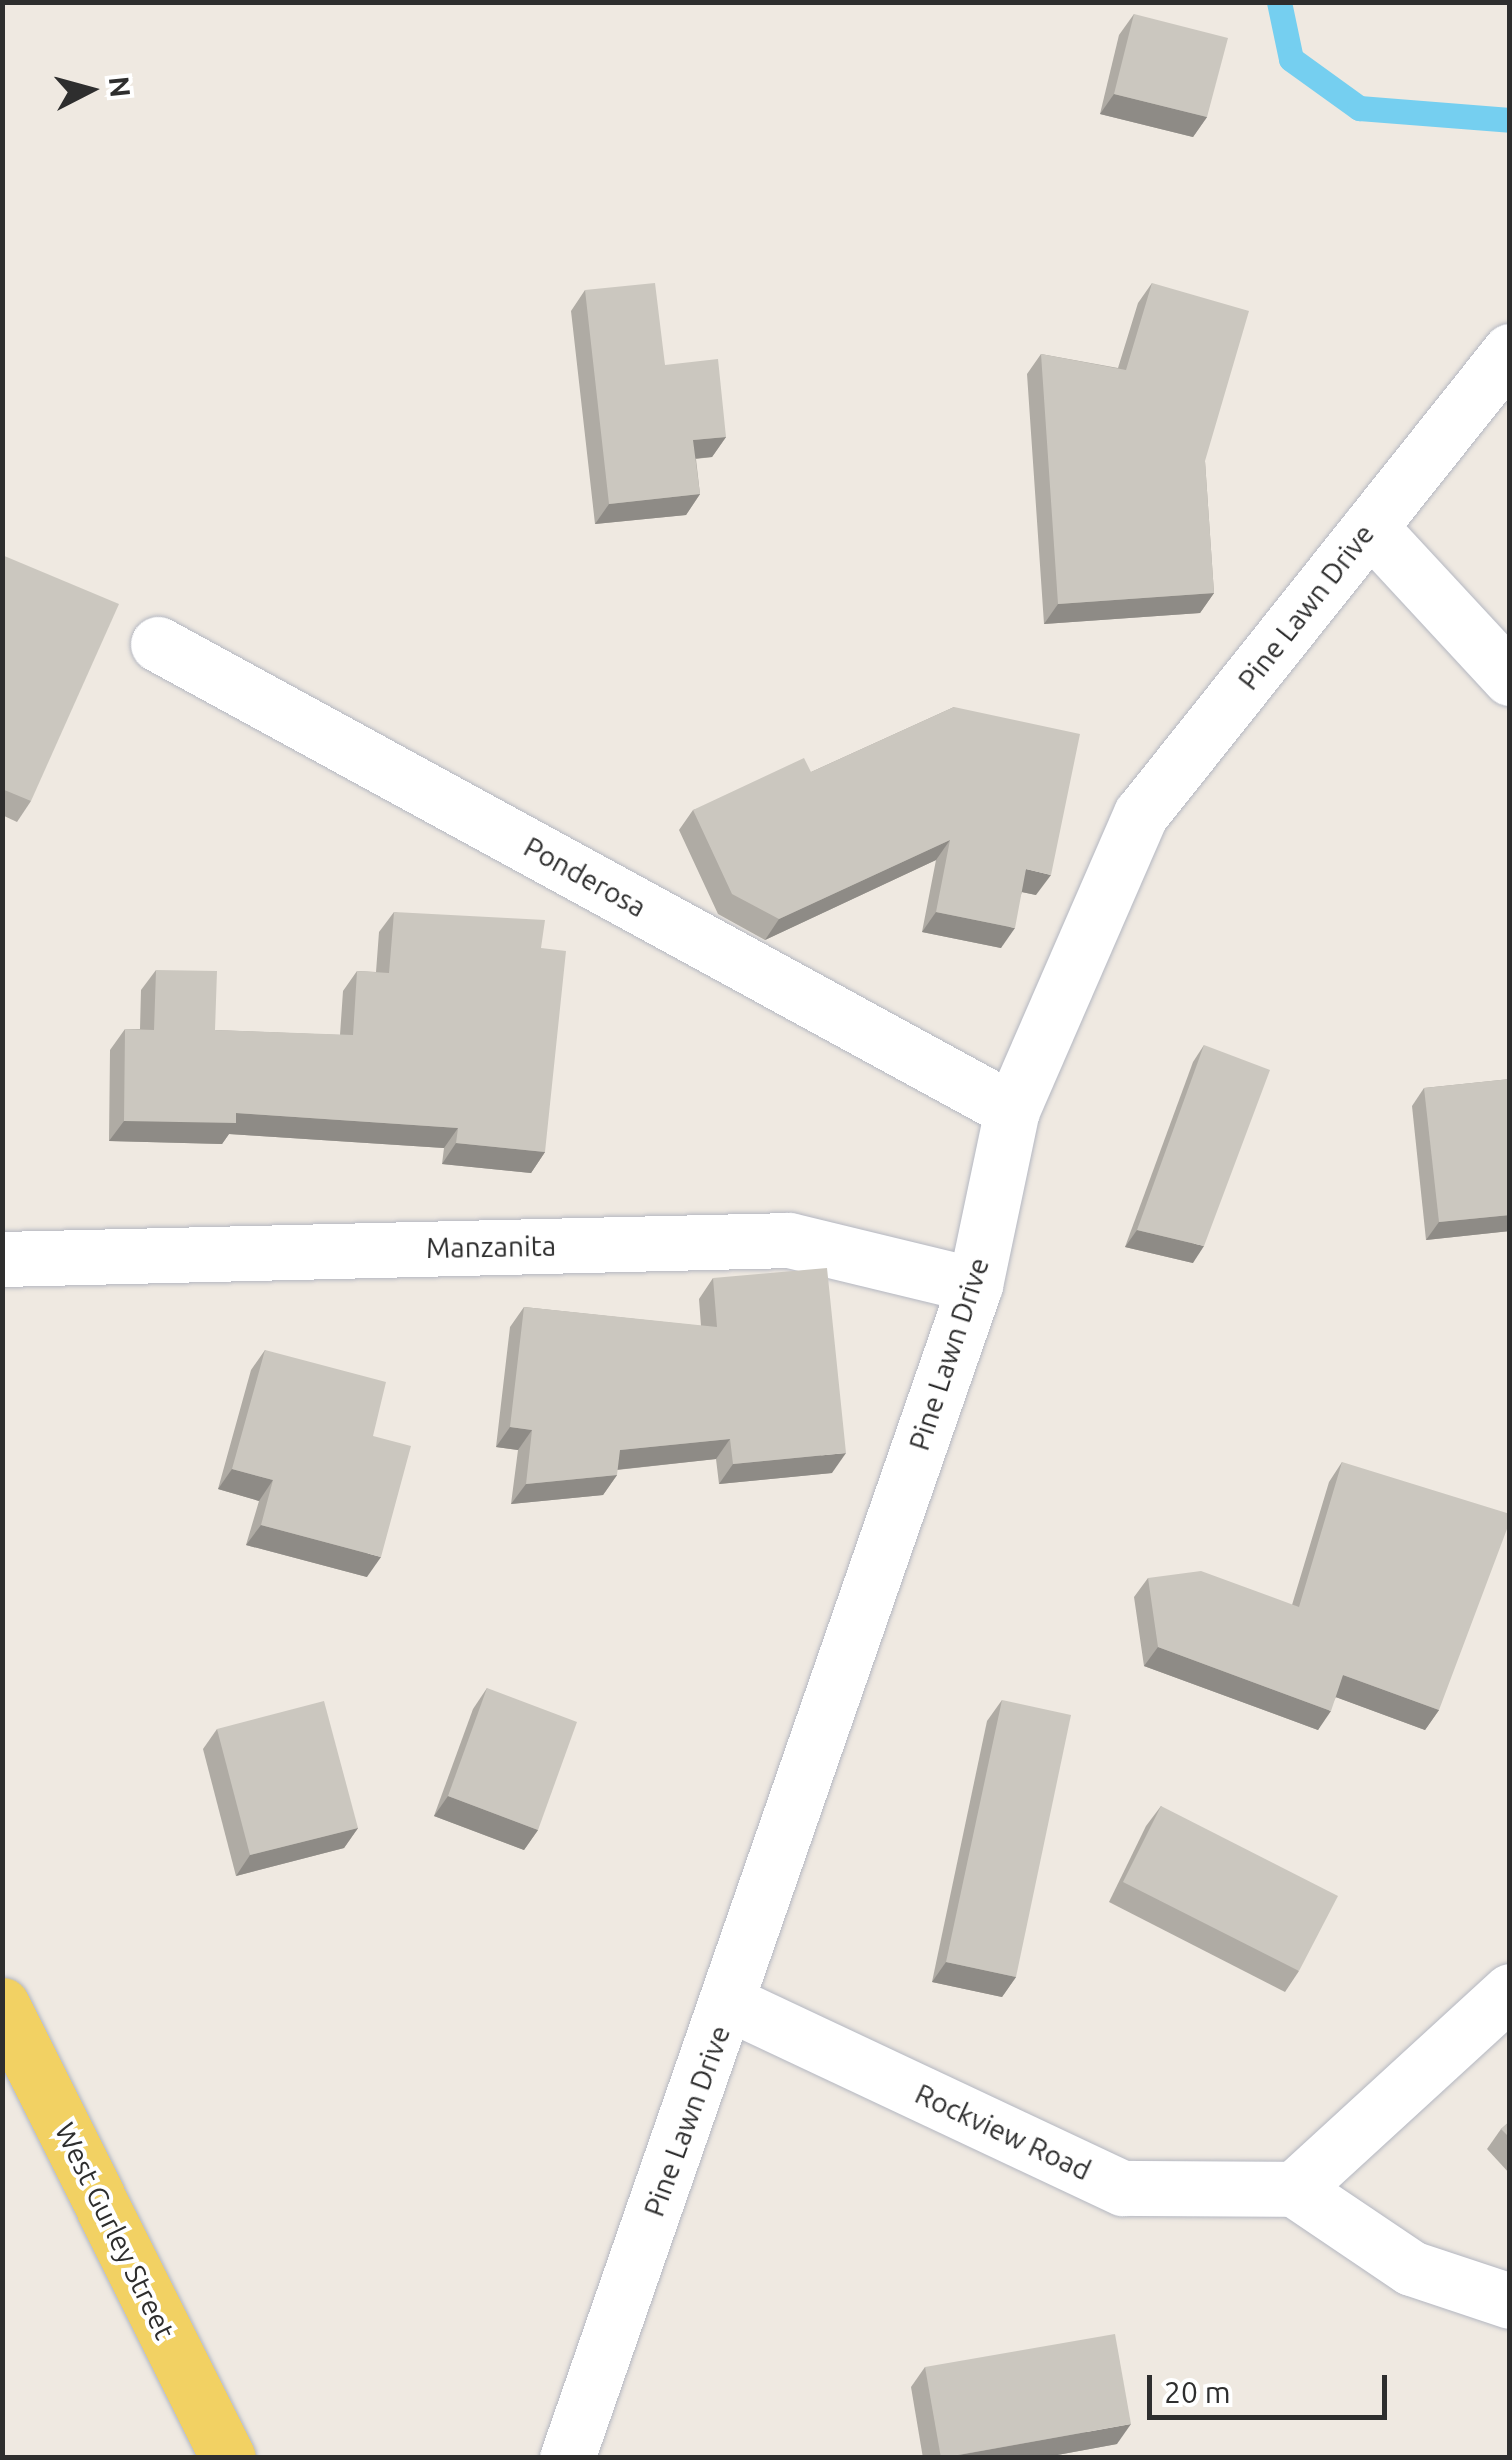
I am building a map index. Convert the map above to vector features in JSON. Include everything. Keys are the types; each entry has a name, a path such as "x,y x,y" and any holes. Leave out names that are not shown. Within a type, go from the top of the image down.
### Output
{"main road":[{"name":"West Gurley Street","path":"2,2005 228,2458"}],"street":[{"name":"Pine Lawn Drive","path":"567,2458 729,2003 975,1285 1012,1110 1141,814 1510,351"},
{"path":"1370,527 1510,678"},
{"name":"Ponderosa","path":"158,644 1012,1110"},
{"name":"Manzanita","path":"2,1259 789,1240 975,1285"},
{"path":"1510,1991 1294,2189 1412,2268 1510,2302"},
{"name":"Rockview Road","path":"729,2003 1123,2188 1294,2189"}],"building":[{"path":"1134,14 1228,38 1207,117 1114,94"},
{"path":"655,283 665,365 718,359 726,437 693,440 700,494 609,504 585,290"},
{"path":"1152,283 1249,311 1205,461 1214,593 1058,604 1041,354 1126,370"},
{"path":"2,555 119,604 31,801 2,789"},
{"path":"954,707 1080,734 1051,875 1026,869 1015,928 936,912 950,840 779,919 732,894 693,810 804,758 811,772"},
{"path":"394,912 545,920 541,948 566,951 545,1152 456,1143 458,1128 236,1113 236,1123 124,1121 125,1029 154,1030 156,970 217,971 215,1030 353,1035 357,971 389,973"},
{"path":"1204,1045 1270,1070 1204,1246 1137,1230"},
{"path":"1510,1079 1510,1215 1439,1222 1424,1088"},
{"path":"827,1268 846,1453 733,1464 730,1439 620,1450 617,1475 526,1484 532,1430 510,1427 524,1307 717,1327 713,1278"},
{"path":"265,1350 386,1382 373,1436 411,1446 381,1557 261,1525 273,1480 232,1469"},
{"path":"1342,1462 1510,1514 1439,1710 1343,1675 1331,1711 1158,1647 1148,1578 1201,1571 1299,1607"},
{"path":"487,1688 577,1722 538,1830 448,1796"},
{"path":"1002,1700 1071,1715 1016,1977 946,1962"},
{"path":"324,1701 358,1828 250,1855 217,1729"},
{"path":"1161,1806 1338,1896 1299,1971 1123,1882"},
{"path":"1510,2121 1510,2138 1501,2129"},
{"path":"1115,2334 1131,2424 941,2458 925,2367"}],"waterway":[{"path":"1279,2 1291,59 1359,108 1510,120"}]}
